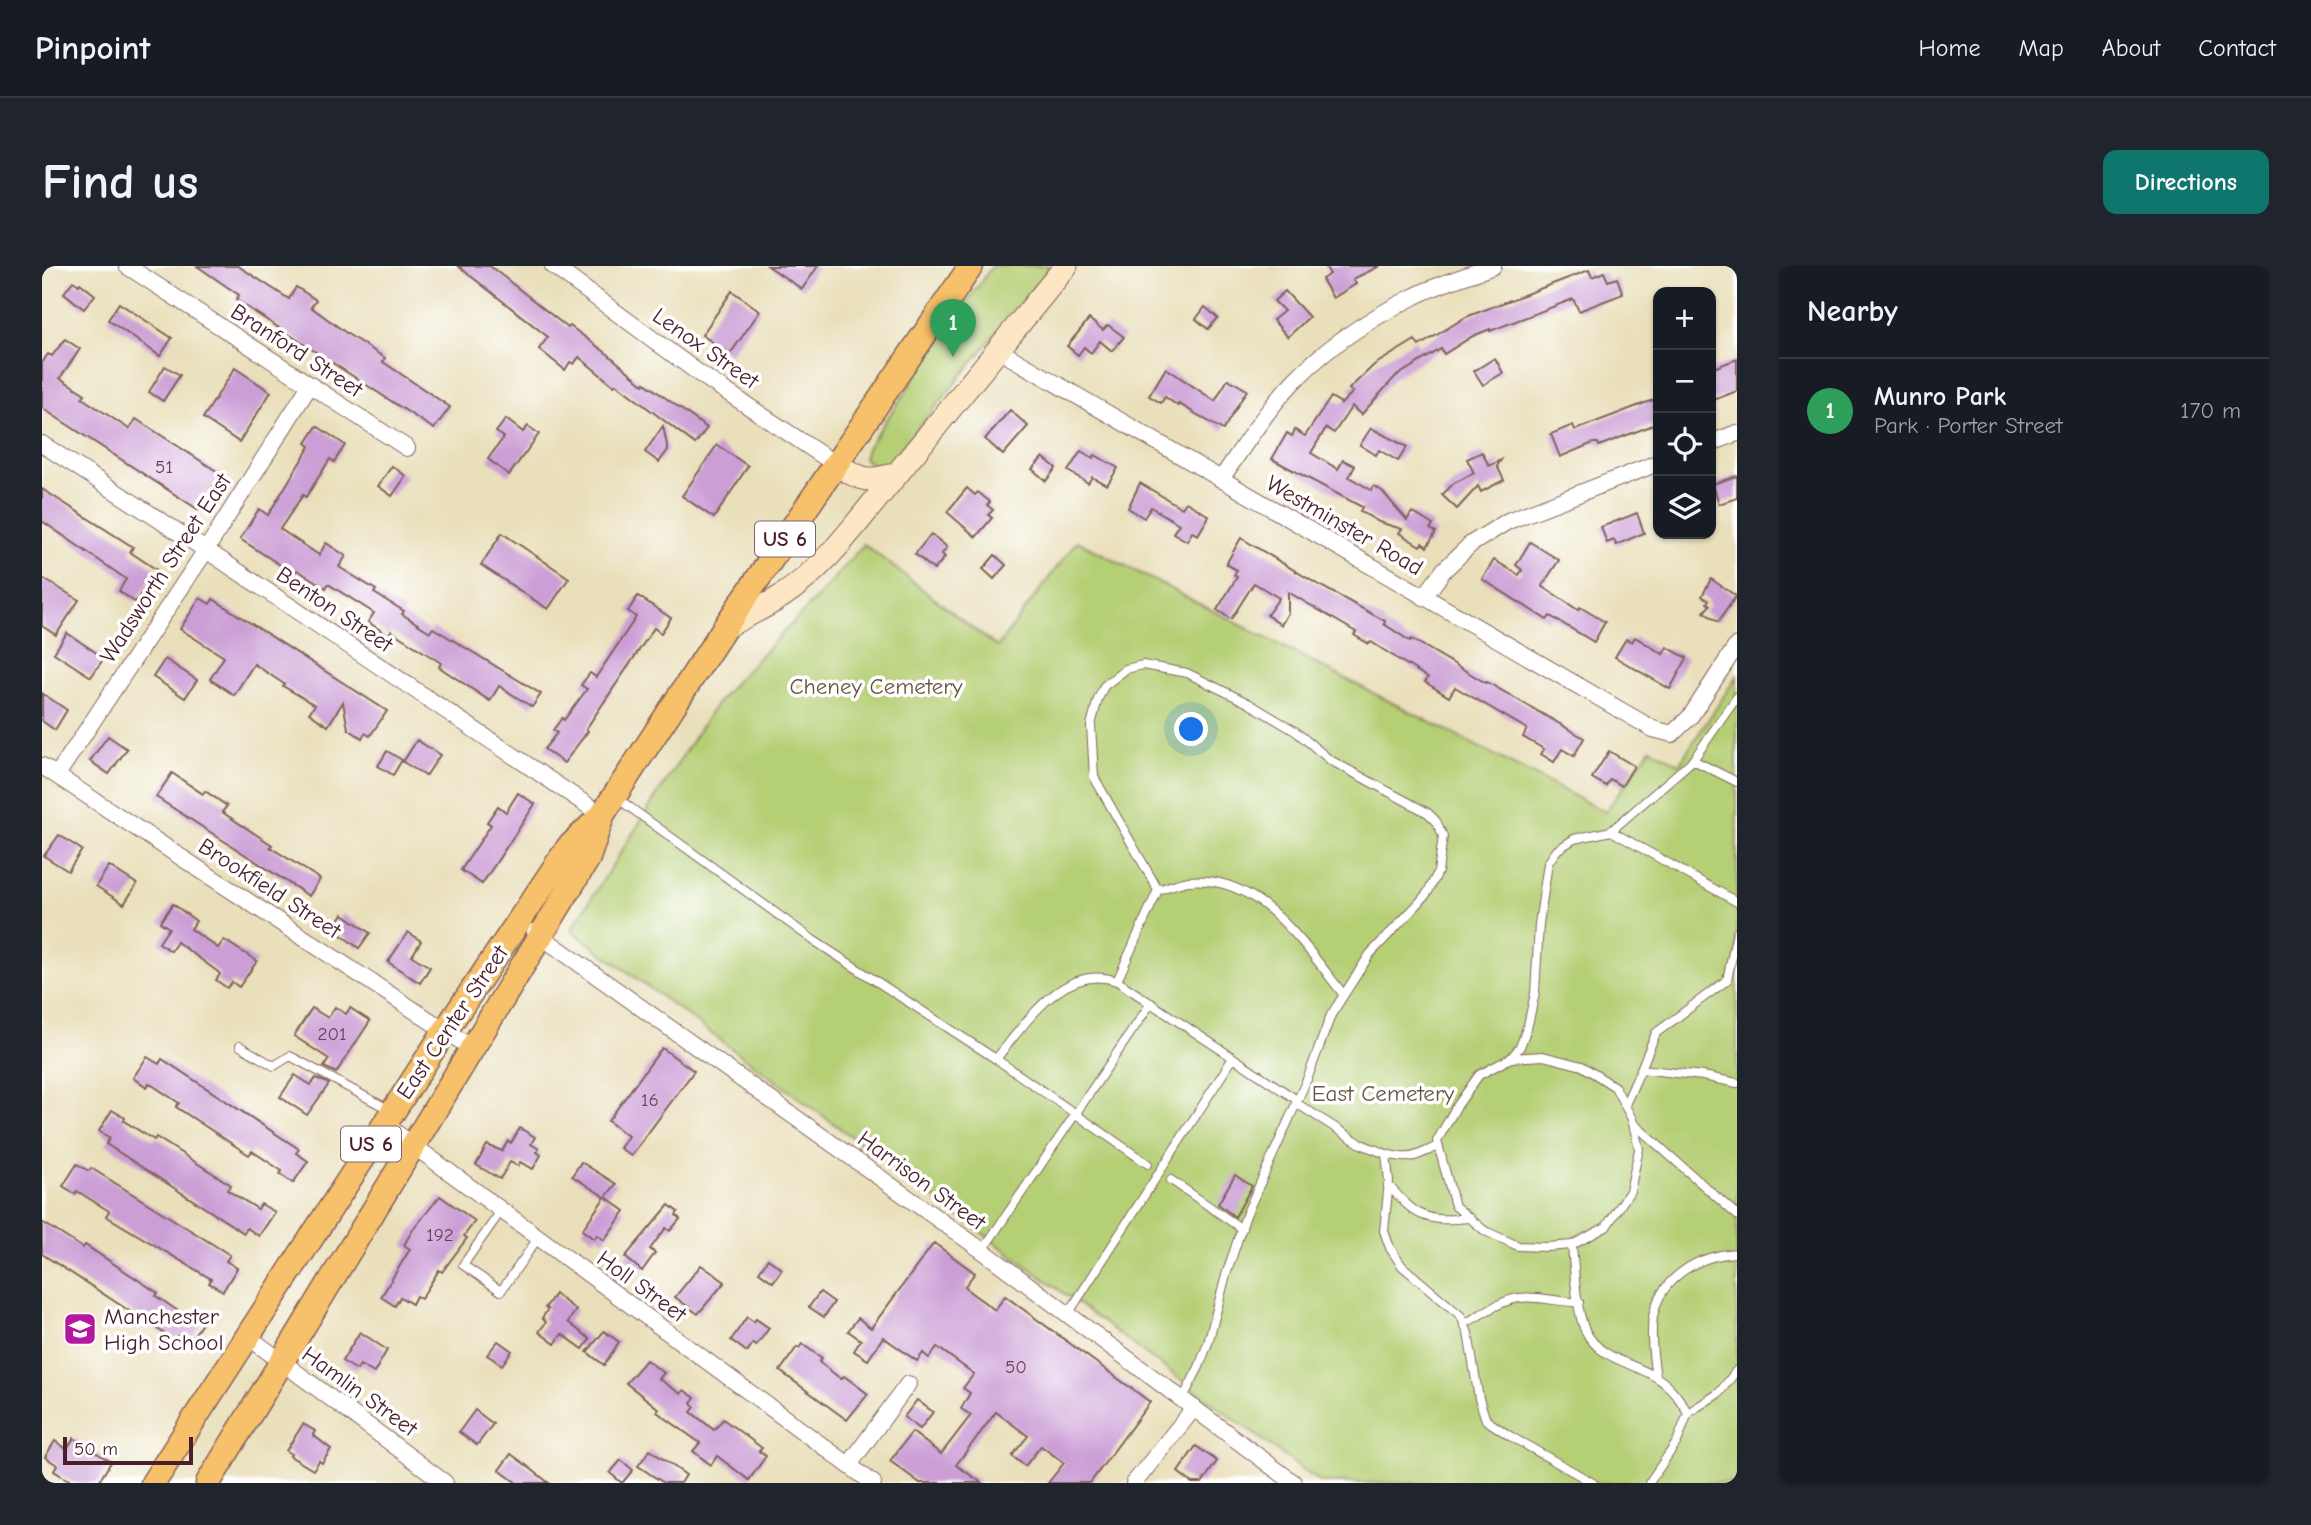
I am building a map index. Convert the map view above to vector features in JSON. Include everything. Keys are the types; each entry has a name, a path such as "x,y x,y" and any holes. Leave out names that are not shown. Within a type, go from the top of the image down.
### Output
{"main road":[{"name":"East Center Street","path":"153,1483 444,1031 568,848 608,805 725,627 971,266"},
{"name":"East Center Street","path":"208,1483 588,858 608,805"}],"street":[{"name":"Branford Street","path":"127,266 407,448"},
{"name":"Lenox Street","path":"553,266 700,374 835,464"},
{"path":"725,627 782,596 824,560 1066,266"},
{"path":"1221,479 1269,411 1294,381 1328,349 1371,320 1415,296 1493,266"},
{"name":"Westminster Road","path":"998,350 1653,729 1672,734 1690,717 1737,645"},
{"name":"Wadsworth Street East","path":"57,775 206,550 310,385"},
{"path":"1716,441 1737,433"},
{"name":"Benton Street","path":"42,444 608,805"},
{"path":"835,464 856,476 874,481 897,474"},
{"path":"1424,597 1444,570 1471,544 1508,521 1653,465"},
{"name":"Brookfield Street","path":"42,766 473,1049"},
{"name":"Harrison Street","path":"519,921 982,1251 1294,1483"},
{"name":"Holl Street","path":"388,1118 413,1147 873,1483"},
{"name":"Hamlin Street","path":"247,1336 445,1483"},
{"path":"849,1465 908,1384"},
{"path":"1134,1483 1188,1404"}],"lane":[{"path":"1158,890 1094,777 1091,759 1091,725 1104,686 1126,669 1143,665 1187,673 1248,703 1295,731 1330,760 1428,813 1436,821 1443,835 1438,872 1428,892 1370,954 1343,994 1319,1041 1314,1063 1241,1229 1188,1404"},
{"path":"1511,1058 1520,1047 1528,1026 1535,993 1539,925 1548,863 1558,850 1574,839 1611,831 1693,760 1737,697"},
{"path":"1693,760 1737,782"},
{"path":"608,805 996,1059 1147,1164"},
{"path":"1611,831 1737,902"},
{"path":"1117,981 1158,890 1188,881 1209,882 1240,891 1280,917 1343,994"},
{"path":"1625,1105 1656,1032 1727,980 1737,932"},
{"path":"996,1059 1050,997 1071,982 1087,976 1103,976 1117,981 1361,1144 1402,1158 1416,1157 1438,1146"},
{"path":"982,1251 1150,1003"},
{"path":"240,1046 274,1066 290,1056 388,1118"},
{"path":"1543,1056 1582,1066 1615,1087 1625,1105 1639,1149 1629,1191 1606,1227 1572,1245 1518,1246 1485,1231 1455,1206 1437,1140 1479,1074 1511,1058 1543,1056"},
{"path":"1067,1314 1233,1058"},
{"path":"1642,1069 1737,1083"},
{"path":"1633,1124 1733,1205 1737,1215"},
{"path":"1386,1154 1388,1185 1384,1231 1390,1248 1402,1266 1461,1316 1468,1333 1479,1399 1486,1420 1593,1483"},
{"path":"1171,1180 1241,1229"},
{"path":"1388,1185 1421,1216 1434,1220 1470,1219"},
{"path":"501,1211 463,1265 501,1291 538,1238"},
{"path":"1572,1245 1585,1331 1604,1353 1656,1377 1675,1392 1688,1413"},
{"path":"1656,1377 1653,1316 1666,1285 1677,1274 1694,1265 1711,1258 1737,1253"},
{"path":"1464,1324 1517,1298 1579,1303"},
{"path":"1649,1483 1677,1442 1688,1413 1719,1393 1737,1370"}],"green space":[{"path":"992,266 1051,266 890,463 879,466 870,463 864,458 867,448"},
{"name":"East Cemetery","path":"1077,541 1605,812 1651,748 1679,764 1737,676 1737,1483 1321,1483 571,930 713,708 864,544 997,647"}],"building":[{"path":"197,266 238,266 289,299 296,287 316,300 311,307 385,358 383,362 450,407 434,429 236,300 239,295"},
{"path":"458,266 490,266 568,328 570,326 609,355 644,385 645,383 707,428 695,444 616,384 614,386 579,357 574,364 570,362 565,370 539,349 548,337"},
{"path":"768,266 818,266 802,289"},
{"path":"1325,266 1380,266 1353,279 1356,284 1333,298 1322,279 1330,274"},
{"path":"1589,270 1592,277 1604,272 1608,281 1617,278 1623,294 1579,311 1573,299 1473,336 1444,354 1441,349 1395,377 1361,415 1352,406 1334,433 1326,428 1311,453 1338,469 1343,460 1355,466 1349,477 1371,490 1374,486 1382,491 1407,520 1412,512 1433,525 1430,529 1436,532 1427,547 1422,543 1420,546 1399,533 1402,529 1379,522 1360,511 1362,507 1272,459 1287,433 1292,436 1295,430 1305,436 1331,397 1341,403 1340,405 1353,392 1349,389 1374,365 1415,340 1419,346 1466,317"},
{"path":"73,281 95,295 84,309 64,293"},
{"path":"732,291 760,311 730,354 702,335"},
{"path":"1285,291 1309,317 1288,337 1273,320 1284,311 1274,301"},
{"path":"119,303 172,338 160,356 108,320"},
{"path":"1205,307 1218,318 1208,329 1196,319"},
{"path":"1089,319 1103,330 1108,325 1124,337 1112,351 1100,341 1091,353 1084,347 1078,355 1067,346"},
{"path":"65,339 80,349 60,378 85,394 82,398 129,429 136,419 221,474 199,510 42,408 42,363 48,354 52,356"},
{"path":"1495,358 1503,373 1483,385 1474,371"},
{"path":"1737,359 1737,391 1716,399 1716,367"},
{"path":"165,366 180,375 163,401 149,392"},
{"path":"235,368 271,392 239,442 203,418"},
{"path":"1166,368 1215,401 1228,379 1247,390 1223,430 1165,397 1161,403 1149,396"},
{"path":"1653,400 1653,425 1599,446 1598,443 1593,443 1560,457 1551,434 1573,425 1575,430"},
{"path":"1010,410 1028,426 1003,455 985,439"},
{"path":"506,419 523,432 528,426 539,434 509,475 488,459 504,437 496,432"},
{"path":"317,426 345,445 334,462 330,459 306,497 303,495 280,529 319,555 326,543 346,556 339,567 376,590 374,593 404,611 402,614 430,632 433,628 541,694 532,707 499,686 490,701 439,667 441,663 391,631 388,635 368,622 374,613 328,584 326,588 297,570 294,574 240,539 259,509 268,515 310,446 306,443"},
{"path":"663,426 668,450 659,462 645,452"},
{"path":"1371,428 1407,447 1398,461 1379,450 1376,455 1360,445"},
{"path":"717,445 748,466 714,518 682,496"},
{"path":"1081,451 1093,458 1095,455 1118,468 1107,485 1092,477 1088,483 1068,471"},
{"path":"1482,452 1489,466 1501,460 1497,466 1504,480 1481,492 1478,486 1457,509 1442,495 1454,483 1474,473 1467,459"},
{"path":"1043,457 1056,468 1046,481 1032,469"},
{"path":"392,466 406,476 392,496 378,486"},
{"path":"1737,476 1737,498 1719,504 1716,483"},
{"path":"1140,483 1182,508 1186,502 1209,516 1198,535 1192,532 1187,541 1173,533 1179,524 1151,507 1144,518 1128,508"},
{"path":"967,488 975,495 978,492 990,502 987,505 993,510 988,515 992,518 976,537 947,512"},
{"path":"42,489 133,547 130,552 157,570 135,602 119,591 126,579 42,521"},
{"path":"1637,513 1644,533 1616,545 1614,540 1607,543 1601,527"},
{"path":"502,533 569,578 548,609 481,565"},
{"path":"931,534 947,547 942,554 945,557 934,570 915,554"},
{"path":"1241,538 1385,621 1384,624 1410,641 1412,639 1584,738 1574,756 1562,749 1554,762 1541,754 1544,749 1523,737 1527,729 1455,687 1449,697 1425,682 1428,678 1288,592 1288,613 1281,625 1267,615 1279,598 1254,583 1231,619 1217,610 1237,577 1234,575 1237,570 1226,564"},
{"path":"1530,542 1559,560 1542,586 1578,610 1580,607 1605,622 1594,642 1550,616 1547,620 1482,579 1494,560 1519,575 1522,570 1516,565"},
{"path":"995,555 1006,565 994,579 983,569"},
{"path":"42,578 79,600 56,635 42,626"},
{"path":"1711,579 1736,596 1718,622 1704,612 1710,605 1707,603 1709,600 1702,596"},
{"path":"638,596 671,618 661,633 654,628 586,729 588,731 564,763 544,749 557,733 553,730 587,689 581,685 590,673 596,677 636,617 628,611"},
{"path":"200,598 210,604 213,599 387,711 370,736 365,733 362,738 348,729 343,702 328,726 309,713 315,705 254,664 234,695 210,679 224,657 180,629"},
{"path":"67,633 104,658 91,677 54,653"},
{"path":"1635,637 1663,654 1667,647 1687,658 1670,689 1615,657 1626,639 1632,642"},
{"path":"165,659 197,680 185,698 153,677"},
{"path":"42,693 67,710 55,730 42,721"},
{"path":"108,736 127,749 109,774 90,761"},
{"path":"417,740 440,755 426,776 403,762"},
{"path":"387,751 402,760 393,775 378,766"},
{"path":"1609,751 1634,766 1622,786 1610,779 1606,786 1592,778"},
{"path":"172,773 227,806 222,812 320,879 309,896 156,797"},
{"path":"518,793 535,804 482,884 461,870 491,825 487,822 498,806 506,812"},
{"path":"59,835 82,850 68,871 44,856"},
{"path":"109,866 137,884 124,904 96,886"},
{"path":"173,904 196,921 191,929 218,948 224,940 257,961 239,987 232,982 227,988 216,980 220,974 218,972 177,942 171,951 159,943 169,928 160,922"},
{"path":"343,914 370,933 359,948 333,929"},
{"path":"408,932 421,941 412,956 430,967 420,983 388,962"},
{"path":"335,1007 346,1014 350,1008 370,1021 336,1073 324,1067 329,1059 294,1036 312,1008 328,1018"},
{"path":"662,1048 694,1071 631,1156 620,1148 628,1136 608,1121"},
{"path":"147,1057 159,1064 162,1059 299,1149 296,1153 308,1161 293,1183 280,1174 282,1171 252,1151 249,1155 176,1107 179,1103 149,1083 147,1087 133,1078"},
{"path":"295,1075 311,1085 316,1078 329,1084 307,1115 280,1097"},
{"path":"112,1110 154,1140 156,1137 231,1185 227,1190 258,1209 261,1204 275,1212 259,1236 247,1228 244,1233 106,1144 110,1138 99,1131"},
{"path":"520,1128 535,1137 531,1144 539,1149 537,1152 541,1155 533,1169 520,1162 518,1166 510,1162 500,1179 476,1165 487,1145 502,1151 508,1141 511,1143"},
{"path":"581,1162 616,1184 606,1197 625,1211 604,1240 597,1235 594,1239 582,1230 605,1197 572,1176"},
{"path":"77,1164 89,1171 91,1168 230,1255 226,1261 237,1268 223,1291 209,1283 211,1279 106,1216 109,1211 77,1191 75,1194 63,1186"},
{"path":"1235,1175 1252,1186 1235,1217 1218,1204"},
{"path":"440,1196 475,1221 464,1236 467,1238 442,1272 439,1270 421,1299 416,1296 412,1304 400,1297 395,1306 381,1297 410,1249 404,1245 412,1231"},
{"path":"669,1205 678,1212 676,1215 680,1219 670,1231 666,1228 650,1249 655,1253 642,1271 625,1257"},
{"path":"42,1222 83,1248 85,1245 158,1293 156,1296 187,1317 190,1313 203,1322 188,1344 177,1336 174,1340 42,1254"},
{"path":"934,1243 975,1273 965,1286 970,1292 995,1310 1005,1296 1150,1402 1090,1483 1048,1483 1064,1463 1041,1446 1025,1466 1012,1456 1028,1436 996,1412 956,1465 982,1483 920,1483 890,1461 912,1432 941,1454 971,1415 961,1409 970,1393 963,1388 974,1374 937,1347 929,1358 923,1353 917,1361 883,1337 868,1360 854,1351 861,1340 848,1331 858,1318 871,1328"},
{"path":"768,1259 782,1269 773,1282 759,1272"},
{"path":"701,1265 725,1282 698,1314 675,1297"},
{"path":"820,1292 834,1302 824,1317 809,1307"},
{"path":"555,1294 576,1310 568,1322 590,1339 583,1349 562,1334 555,1344 539,1332 546,1322 542,1318 548,1309 545,1308"},
{"path":"747,1317 754,1322 756,1319 769,1328 756,1346 753,1343 747,1352 731,1340"},
{"path":"604,1331 619,1342 604,1365 587,1352"},
{"path":"360,1332 387,1350 374,1373 360,1365 357,1370 342,1361"},
{"path":"498,1341 512,1351 502,1365 487,1355"},
{"path":"802,1344 822,1358 819,1362 841,1379 844,1376 868,1394 847,1420 780,1371"},
{"path":"646,1360 664,1373 659,1379 681,1394 684,1390 695,1398 691,1403 695,1407 691,1412 714,1430 723,1419 762,1448 759,1451 766,1456 749,1480 717,1456 711,1465 693,1451 700,1443 657,1412 659,1409 626,1383"},
{"path":"917,1400 933,1412 920,1429 904,1417"},
{"path":"475,1410 493,1424 477,1445 459,1432"},
{"path":"303,1424 315,1431 313,1435 331,1449 322,1463 319,1461 313,1470 286,1451"},
{"path":"74,1438 111,1462 98,1483 74,1483 54,1471 57,1465 45,1457 55,1441 67,1449"},
{"path":"1196,1446 1217,1461 1202,1483 1192,1483 1178,1472"},
{"path":"650,1450 686,1475 681,1483 664,1483 638,1466"},
{"path":"511,1454 549,1483 517,1483 499,1470"},
{"path":"621,1460 633,1470 622,1483 610,1473"}],"place":[{"name":"Munro Park","path":"953,357"},
{"name":"Manchester High School","path":"80,1329"}],"park label":[{"name":"Cheney Cemetery","path":"876,686"}]}
